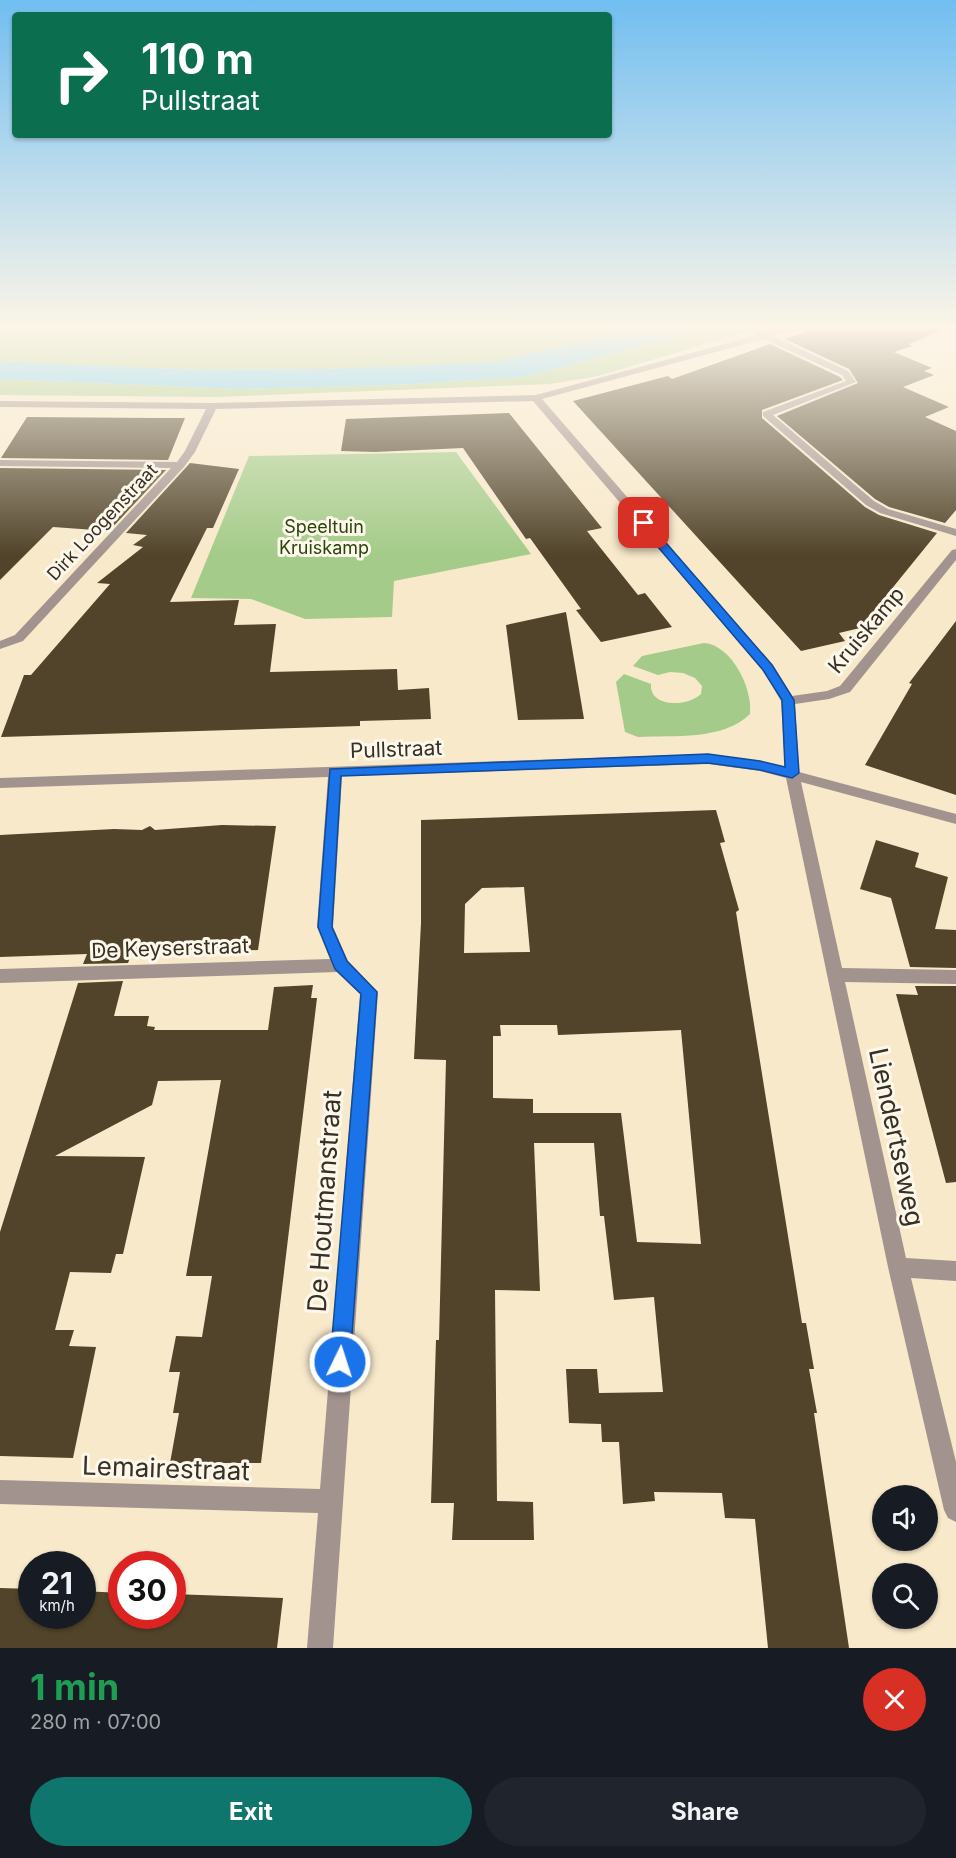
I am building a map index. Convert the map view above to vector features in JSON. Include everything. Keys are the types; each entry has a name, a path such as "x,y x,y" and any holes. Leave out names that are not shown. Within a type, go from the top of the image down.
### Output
{"street":[{"path":"0,404 212,406 378,402"},
{"path":"539,402 768,668 788,700"},
{"path":"798,402 766,414 870,503 884,511 956,533"},
{"name":"Dirk Loogenstraat","path":"0,645 19,638 180,465 190,452 212,406"},
{"path":"0,463 180,465"},
{"name":"Kruiskamp","path":"788,700 829,695 845,689 956,552"},
{"name":"Liendertseweg","path":"788,700 792,773 898,1267 956,1510"},
{"name":"Pullstraat","path":"0,783 708,759 792,773 956,819"},
{"name":"De Houtmanstraat","path":"320,1648 329,1501 369,992 341,965 325,927 335,772"},
{"name":"De Keyserstraat","path":"0,976 341,965"},
{"path":"835,975 956,977"},
{"path":"898,1267 956,1271"},
{"name":"Lemairestraat","path":"0,1492 329,1501"}],"green space":[{"name":"Speeltuin Kruiskamp","path":"456,452 531,554 394,581 392,617 305,619 251,599 191,598 249,456"},
{"path":"704,643 723,651 739,670 748,693 750,714 739,723 712,733 638,737 625,732 616,682 624,674 651,684 656,698 670,703 695,698 701,694 702,686 695,678 683,673 670,672 658,675 633,666 642,656"}],"building":[{"path":"574,402 784,402 762,410 762,418 865,507 879,515 937,533 860,628 839,633 845,641 801,651"},
{"path":"812,402 937,402 949,407 925,417 956,431 956,510 945,523 889,507 875,499 777,416"},
{"path":"509,413 602,528 587,531 638,595 645,593 672,627 601,642 576,610 581,609 530,538 526,539 463,448 375,452 341,451 346,419"},
{"path":"27,417 185,418 168,460 1,458"},
{"path":"190,463 239,469 213,528 207,528 170,602 239,600 234,625 276,624 270,672 397,669 398,690 429,688 431,719 360,721 360,726 1,737 24,675 31,675 110,584 97,583 143,547 133,545 147,535 126,533"},
{"path":"0,468 166,470 109,531 53,527 0,580"},
{"path":"566,612 584,719 518,720 506,625"},
{"path":"956,621 956,795 865,765 912,684 909,683"},
{"path":"716,810 725,842 720,843 739,910 736,912 802,1323 806,1323 814,1369 809,1369 817,1413 814,1413 849,1648 768,1648 755,1519 725,1518 722,1493 654,1492 655,1501 623,1504 619,1442 602,1442 601,1424 569,1423 566,1369 597,1369 599,1393 663,1392 654,1297 614,1300 604,1216 600,1216 594,1143 534,1143 540,1291 495,1290 497,1501 533,1502 534,1540 452,1540 454,1503 431,1503 436,1340 439,1340 446,1060 414,1059 421,923 421,820","holes":["524,887 530,952 464,953 465,904 482,888","500,1025 557,1025 558,1035 681,1030 701,1244 637,1242 621,1113 533,1113 533,1099 493,1098 493,1036 501,1036"]},
{"path":"222,825 276,826 258,950 131,955 128,963 83,964 87,954 0,957 0,835 114,829 142,830 150,826 155,830"},
{"path":"876,840 919,853 915,867 948,877 935,929 956,930 956,968 910,967 891,898 860,889"},
{"path":"123,981 114,1016 149,1016 147,1026 155,1027 154,1030 268,1030 274,987 313,985 311,998 317,998 261,1463 170,1463 179,1413 173,1413 180,1372 169,1372 176,1336 202,1337 212,1276 186,1276 221,1080 158,1081 152,1105 55,1156 145,1157 123,1254 116,1254 111,1273 70,1272 55,1330 74,1330 69,1346 96,1347 73,1458 0,1456 0,1232 78,983"},
{"path":"915,986 956,986 956,1182 946,1183 896,994 918,995"},
{"path":"0,1588 18,1589 18,1629 96,1629 96,1592 108,1592 108,1629 186,1629 186,1595 283,1598 277,1648 0,1648"}],"route":[{"path":"340,1362 369,992 341,965 325,927 335,772 708,759 792,773 788,700 768,668 644,523"}]}
